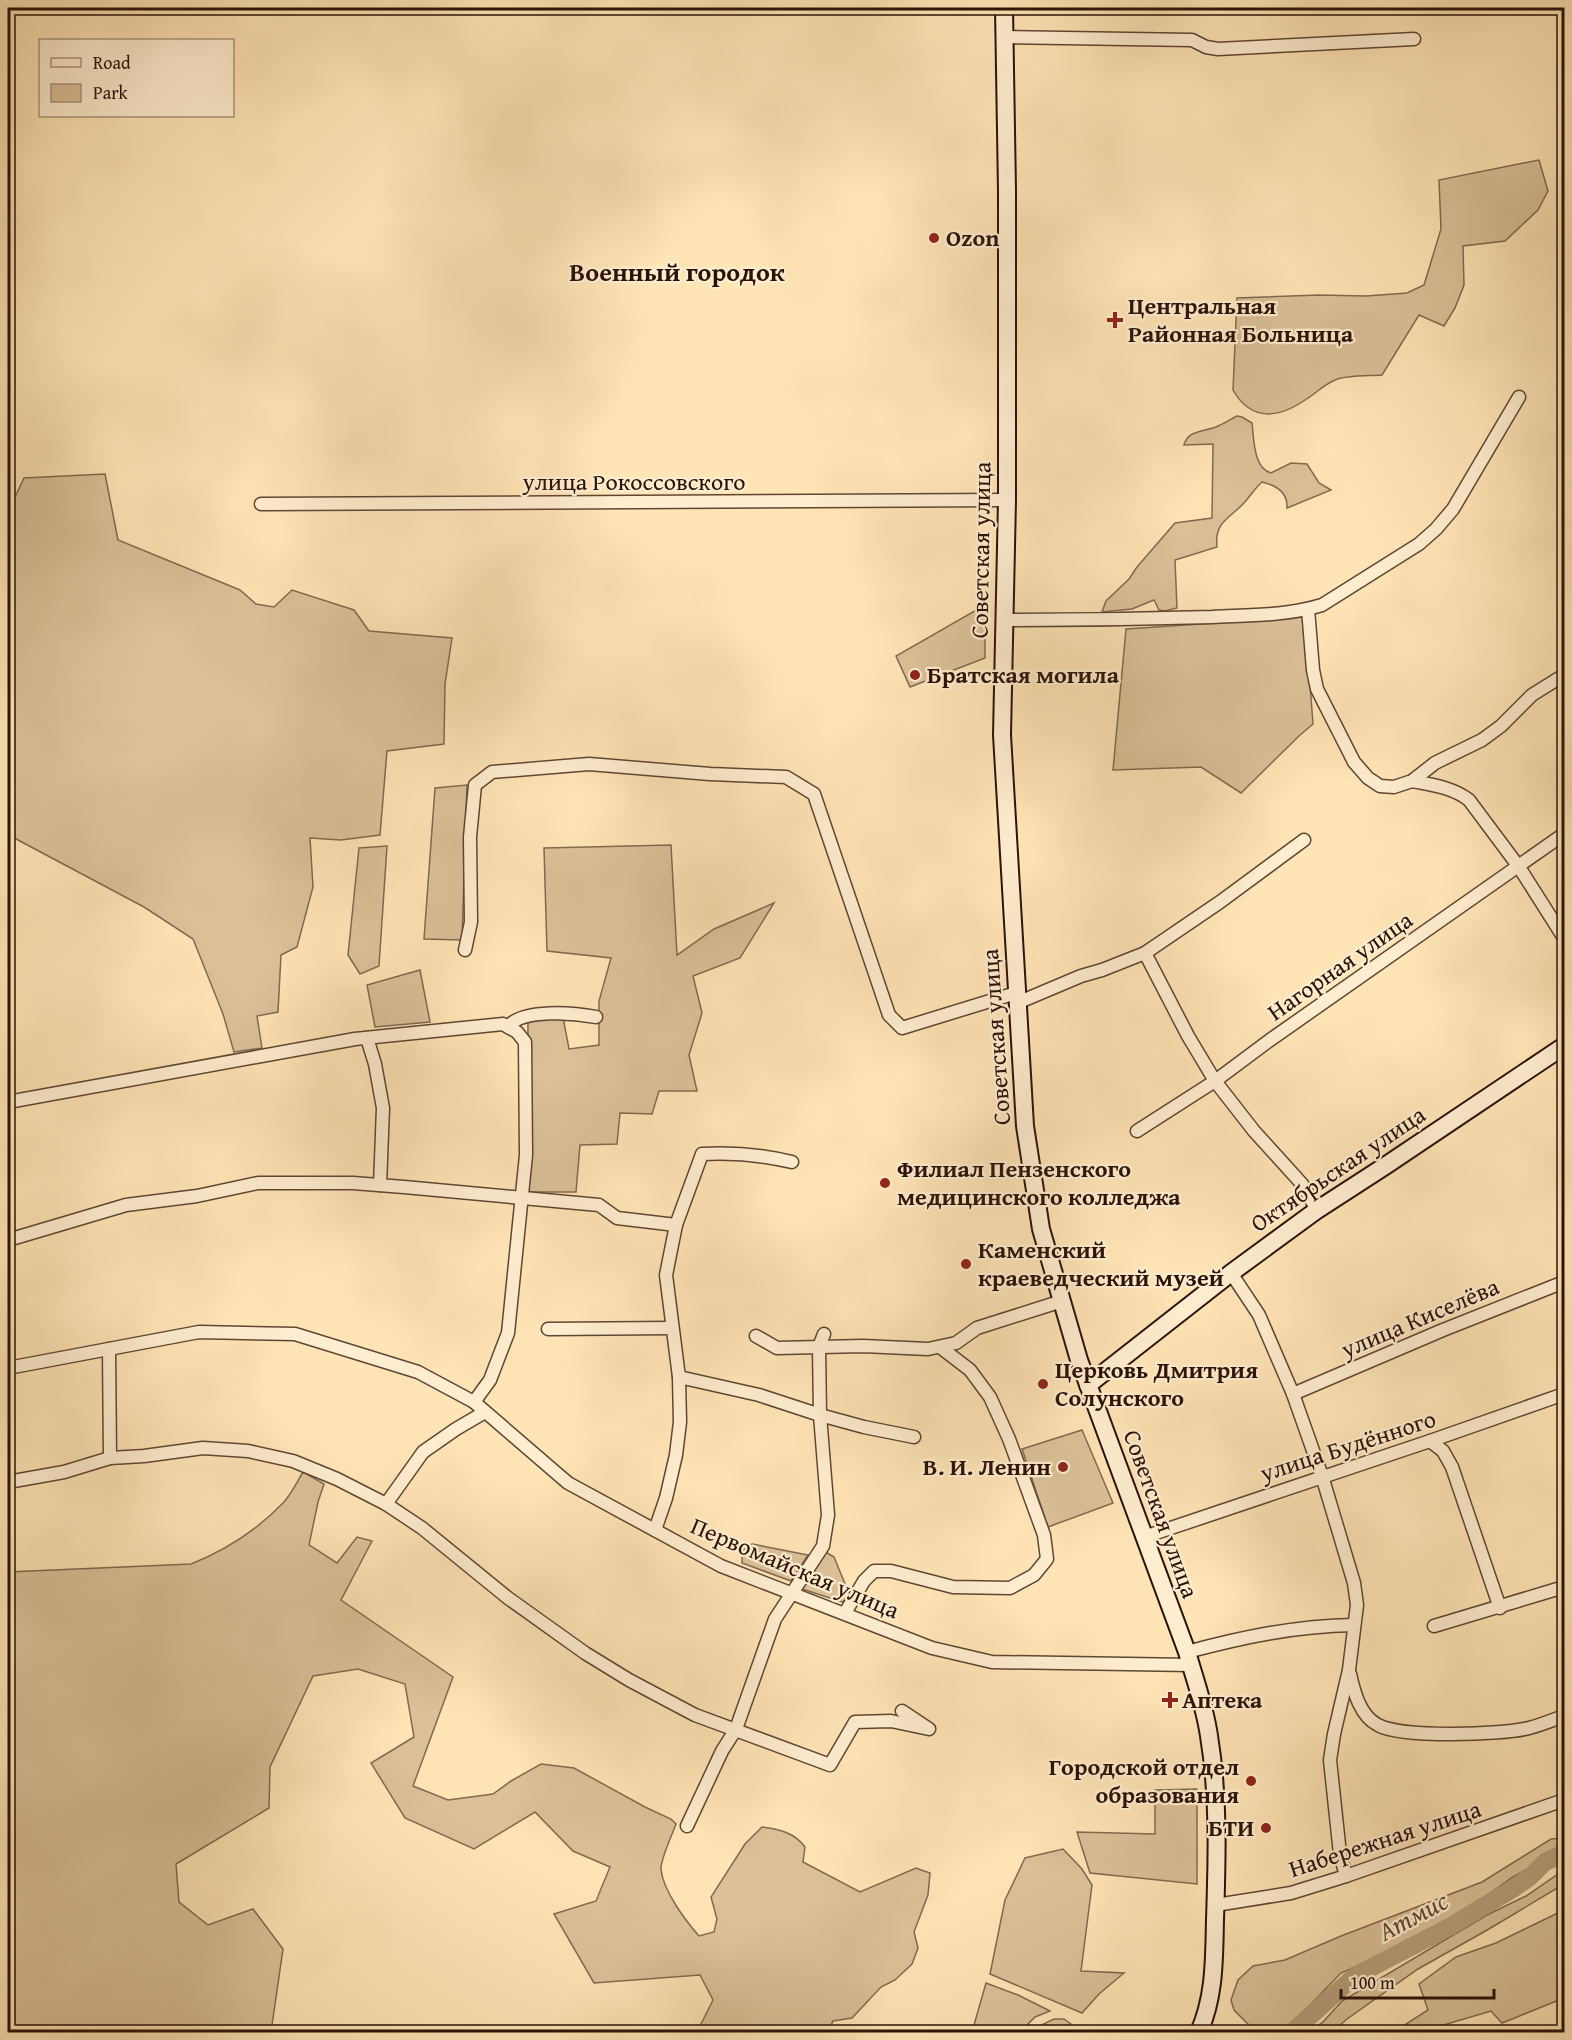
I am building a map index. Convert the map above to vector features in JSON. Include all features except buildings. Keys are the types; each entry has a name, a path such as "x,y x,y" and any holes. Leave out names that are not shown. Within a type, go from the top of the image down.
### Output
{"main road":[{"name":"Советская улица","path":"1004,8 1006,37 1007,500 1002,735 1025,1126 1036,1205 1062,1300 1089,1385 1189,1658 1209,1735 1216,1794 1216,1905 1212,1990 1207,2014 1199,2032"},
{"name":"Октябрьская улица","path":"1089,1385 1231,1273 1317,1210 1564,1046"}],"street":[{"path":"1006,37 1192,40 1206,47 1218,49 1414,39"},
{"path":"1004,620 1153,619 1271,614 1308,609 1322,604 1419,544 1436,529 1453,509 1519,397"},
{"name":"улица Рокоссовского","path":"261,504 1007,500"},
{"path":"1308,609 1313,670 1317,689 1354,762 1368,778 1380,786 1394,787 1412,781 1435,762 1482,740 1501,726 1532,695 1564,676"},
{"path":"465,950 471,922 470,837 475,785 492,772 589,764 710,774 786,777 814,794 889,1015 902,1028 1016,998 1102,970 1145,953 1220,902 1304,840"},
{"path":"1412,781 1448,788 1469,800 1519,867 1564,938"},
{"name":"Нагорная улица","path":"1137,1131 1215,1081 1564,834"},
{"path":"1145,953 1188,1036 1215,1081 1254,1131 1302,1184 1317,1210"},
{"path":"508,1027 512,1021 542,1014 572,1013 596,1017"},
{"path":"8,1102 367,1038 503,1024 517,1032 525,1042 526,1155 508,1333 490,1380 474,1402"},
{"path":"367,1038 375,1064 383,1108 380,1185"},
{"path":"655,1530 666,1498 676,1455 680,1422 679,1377 666,1275 676,1225 702,1154 768,1156 792,1162"},
{"path":"8,1240 126,1205 197,1196 258,1183 380,1185 599,1205 617,1218 676,1225"},
{"path":"1231,1273 1259,1314 1293,1394 1322,1476 1354,1583 1357,1605 1349,1670 1330,1760 1340,1854 1346,1876"},
{"name":"улица Киселёва","path":"1293,1394 1443,1330 1564,1282"},
{"path":"756,1336 777,1348 928,1349 956,1344 977,1328 1062,1300"},
{"path":"548,1329 672,1328"},
{"name":"Первомайская улица","path":"8,1368 199,1332 295,1334 418,1372 474,1402 568,1483 721,1566 932,1648 992,1662 1189,1658 1258,1634 1315,1625 1354,1625"},
{"path":"687,1826 722,1751 736,1729 775,1619 823,1546 828,1515 820,1415 819,1347 824,1334"},
{"path":"845,1614 864,1581 874,1571 891,1571 953,1587 1010,1588 1034,1575 1047,1559 1044,1534 1009,1439 990,1397 970,1370 940,1347"},
{"path":"109,1349 110,1458"},
{"path":"679,1377 759,1395 864,1427 914,1437"},
{"name":"улица Будённого","path":"1144,1537 1564,1394"},
{"path":"386,1504 423,1452 485,1412"},
{"path":"1430,1441 1443,1450 1452,1467 1500,1608"},
{"path":"8,1482 64,1472 110,1458 203,1448 248,1451 293,1461 337,1479 386,1504 422,1528 508,1598 585,1653 629,1680 695,1715 830,1765 855,1722 891,1721 929,1729 902,1711"},
{"path":"1434,1626 1564,1587"},
{"path":"1349,1670 1356,1696 1367,1717 1379,1726 1402,1731 1501,1732 1529,1728 1564,1716"},
{"name":"Набережная улица","path":"1216,1905 1292,1893 1564,1800"}],"green space":[{"path":"1539,160 1548,191 1538,210 1505,241 1463,246 1464,285 1455,308 1444,326 1419,315 1382,375 1340,378 1298,405 1277,413 1258,412 1241,401 1233,390 1237,298 1407,293 1424,285 1441,229 1439,180"},
{"path":"1237,416 1252,423 1255,452 1265,470 1271,473 1291,463 1307,464 1319,483 1331,490 1287,508 1287,502 1280,490 1262,482 1220,526 1217,547 1175,560 1177,608 1159,610 1154,600 1132,609 1102,612 1106,601 1129,579 1175,523 1212,518 1213,444 1184,445 1189,436 1218,426"},
{"path":"105,474 118,540 240,590 256,604 274,607 292,590 354,610 369,631 452,638 445,684 444,744 387,751 380,835 341,840 310,838 313,887 297,947 281,955 278,1012 257,1016 262,1048 234,1052 223,1014 193,939 144,907 18,840 8,832 8,512 24,478"},
{"path":"985,605 985,658 910,687 896,656"},
{"path":"1305,617 1313,724 1241,793 1201,767 1113,770 1126,629"},
{"path":"467,785 462,940 424,939 435,788"},
{"path":"671,845 677,955 714,929 774,903 740,958 693,976 702,1013 689,1055 697,1091 659,1091 652,1114 620,1113 617,1144 580,1145 576,1192 527,1192 528,1020 563,1017 569,1049 599,1045 599,1001 611,958 547,951 544,848"},
{"path":"387,846 379,966 360,974 348,955 359,848"},
{"path":"420,970 430,1022 375,1027 367,985"},
{"path":"1082,1430 1113,1503 1048,1527 1022,1449"},
{"path":"303,1472 324,1484 309,1545 337,1563 357,1537 372,1541 341,1600 453,1677 413,1786 448,1800 493,1794 541,1764 574,1768 671,1819 676,1824 664,1854 661,1870 671,1896 699,1936 714,1932 717,1919 711,1897 745,1844 762,1827 796,1838 805,1847 803,1862 860,1892 916,1868 930,1873 928,1895 914,1932 918,1948 912,1964 895,1980 881,1987 852,2018 833,2021 828,2032 697,2032 713,2000 700,1975 594,1983 554,1914 596,1901 610,1867 573,1851 535,1812 474,1849 405,1818 371,1763 414,1737 405,1684 358,1669 313,1676 270,1767 269,1808 176,1864 179,1902 208,1925 253,1909 283,1949 271,2032 12,2032 13,2016 8,2000 8,1572 191,1564 228,1546 273,1513 286,1500"},
{"path":"752,1544 808,1555 791,1581 742,1563 742,1551"},
{"path":"824,1551 834,1557 850,1596 842,1602 799,1588"},
{"path":"1197,1789 1197,1884 1090,1873 1077,1832 1155,1834 1155,1790"},
{"path":"1564,1838 1564,1850 1546,1853 1533,1866 1460,1914 1428,1933 1341,1973 1284,2032 1256,2032 1234,2010 1231,2000 1238,1980 1253,1966 1285,1960 1482,1882 1551,1839"},
{"path":"1063,1849 1082,1869 1092,1885 1081,1971 1124,1973 1099,1994 1082,2013 990,1974 1005,1900 1025,1858"},
{"path":"1564,1870 1564,1884 1418,1969 1332,2032 1308,2032 1323,2022 1342,2001 1487,1915 1526,1896"},
{"path":"1564,1910 1564,1998 1502,2023 1491,2011 1425,2032 1398,2032 1400,2028 1428,2010 1419,1984 1456,1957 1496,1943"},
{"path":"986,1983 1018,1995 1050,2011 1035,2017 1020,2032 972,2032"},
{"path":"1054,2019 1064,2019 1082,2032 1032,2032 1035,2028"}],"waterway":[{"name":"Атмис","path":"1292,2032 1355,1976 1451,1926 1514,1888 1530,1877 1545,1862 1564,1853"}],"place":[{"name":"Ozon","path":"934,238"},
{"name":"Центральная Районная Больница","path":"1115,320"},
{"name":"Братская могила","path":"915,675"},
{"name":"Филиал Пензенского медицинского колледжа","path":"885,1183"},
{"name":"Каменский краеведческий музей","path":"966,1264"},
{"name":"Церковь Дмитрия Солунского","path":"1043,1384"},
{"name":"В. И. Ленин","path":"1063,1467"},
{"name":"Аптека","path":"1170,1700"},
{"name":"Городской отдел образования","path":"1251,1781"},
{"name":"БТИ","path":"1266,1828"}],"district":[{"name":"Военный городок","path":"677,272"}]}
